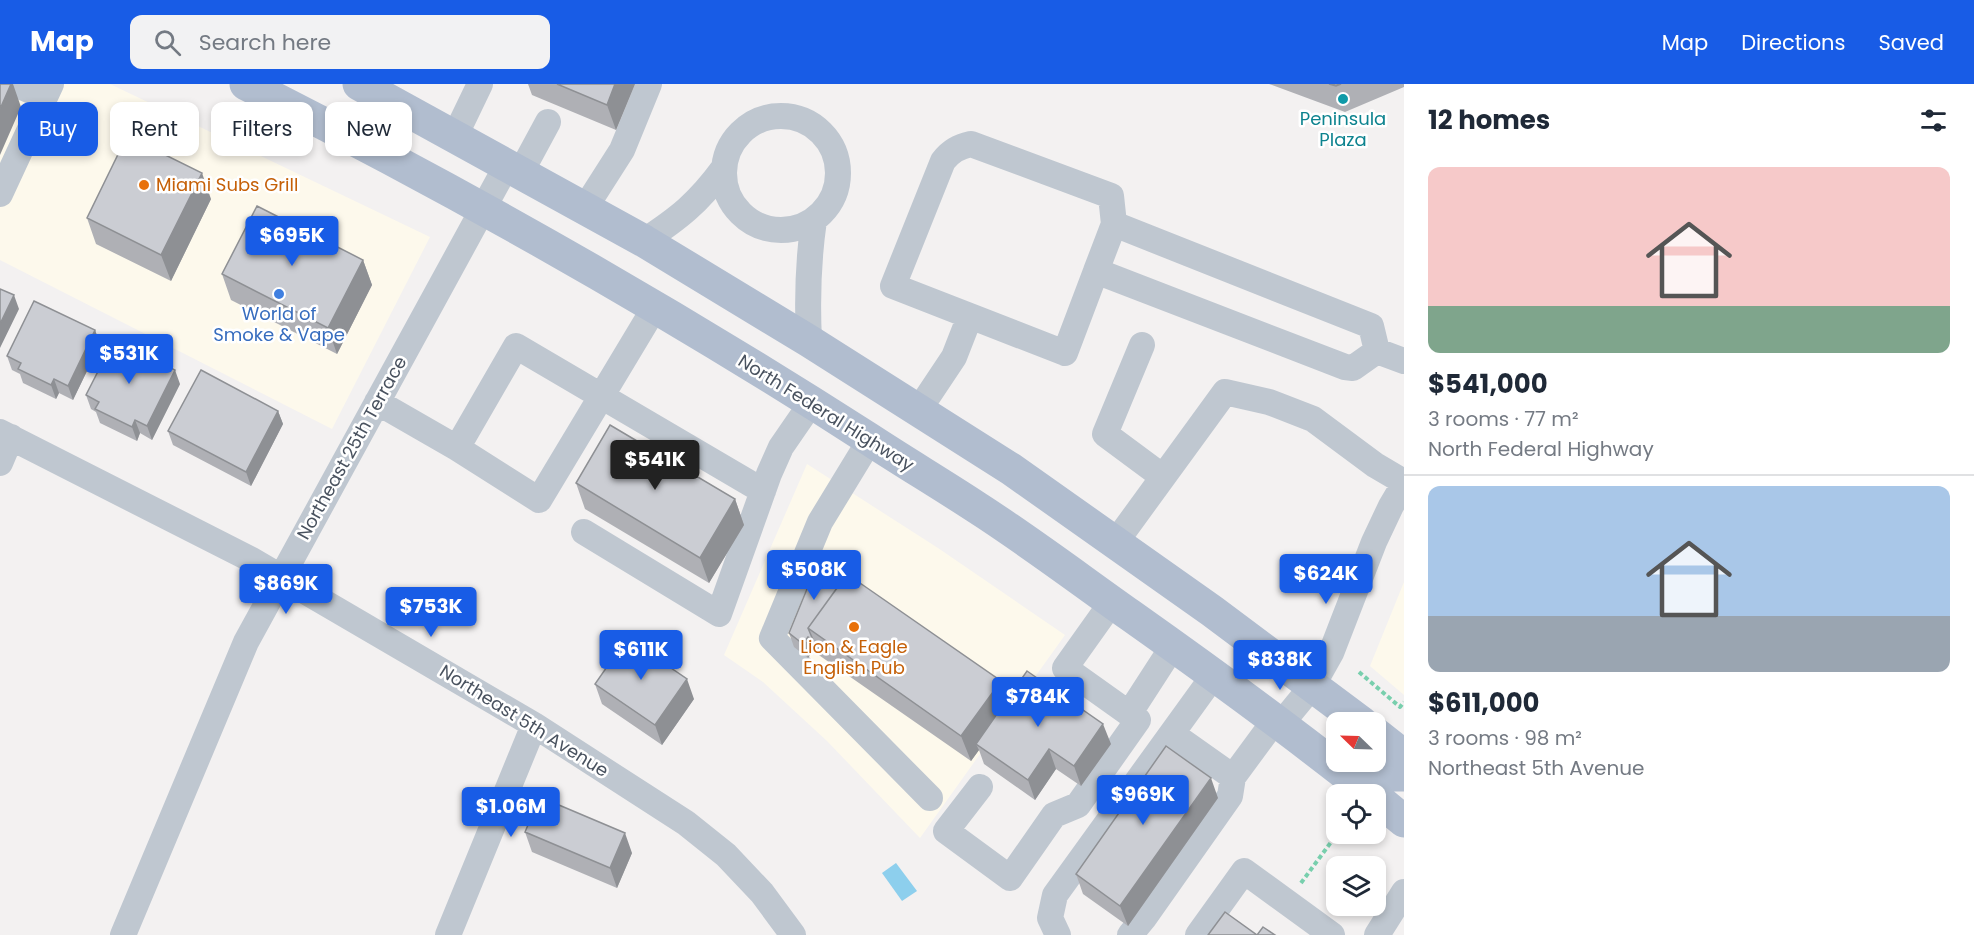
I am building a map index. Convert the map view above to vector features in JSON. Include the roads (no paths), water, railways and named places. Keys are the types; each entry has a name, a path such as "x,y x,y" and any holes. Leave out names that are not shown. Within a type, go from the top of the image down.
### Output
{"main road":[{"name":"North Federal Highway","path":"246,84 338,130 482,209 655,307 812,402 977,508 1112,602 1278,722 1358,784"},
{"path":"358,84 644,241 809,341 1011,469 1348,712"},
{"path":"1386,742 1404,756"},
{"path":"1377,784 1383,775 1404,776"},
{"name":"North Federal Highway","path":"1386,806 1404,821"}],"street":[{"path":"0,194 48,90 15,84"},
{"path":"456,136 480,84"},
{"path":"585,208 622,150 649,84"},
{"path":"790,117 815,127 827,140 835,156 838,174 835,192 827,207 814,220 797,228 779,231 761,228 745,218 732,205 725,188 723,170 727,152 736,137 749,126 764,118 790,117"},
{"name":"Northeast 25th Terrace","path":"123,935 246,642 482,209 548,122"},
{"path":"971,144 1111,196 1114,224 1065,353 893,286 943,161 958,147 971,144"},
{"path":"644,241 684,214 706,192 723,170"},
{"path":"809,341 808,260 814,220"},
{"path":"1114,224 1363,322 1371,326 1377,351"},
{"path":"1096,271 1345,367 1353,368 1377,351"},
{"path":"377,402 457,448 539,500 655,307"},
{"path":"918,411 954,357 970,316"},
{"path":"1142,345 1105,434 1163,477"},
{"path":"457,448 516,346 763,490"},
{"path":"1377,351 1404,361"},
{"path":"1116,543 1225,392 1269,402 1313,419 1375,465 1404,483 1378,533 1331,653 1313,685 1278,722 1233,777 1230,796 1130,935"},
{"path":"584,532 719,614 763,490 781,447 812,402"},
{"path":"0,463 5,435"},
{"name":"Northeast 5th Avenue","path":"5,435 250,559 534,725 686,823 726,855 762,893 793,935"},
{"path":"870,440 820,522 772,638 930,798"},
{"path":"980,787 946,831 1010,878 1054,815 1078,805 1138,720 1065,668 1112,602"},
{"path":"1129,714 1173,646"},
{"path":"1058,935 1050,918 1055,896 1214,675"},
{"path":"448,935 534,725"},
{"path":"1172,734 1233,777"},
{"path":"1198,935 1244,871 1332,935"},
{"path":"1377,935 1404,892"}],"water":[{"path":"896,863 917,891 902,901 882,873"}],"place":[{"name":"Peninsula Plaza","path":"1343,99"},
{"name":"Miami Subs Grill","path":"144,185"},
{"name":"World of Smoke & Vape","path":"279,294"},
{"name":"Lion & Eagle English Pub","path":"854,627"}]}
